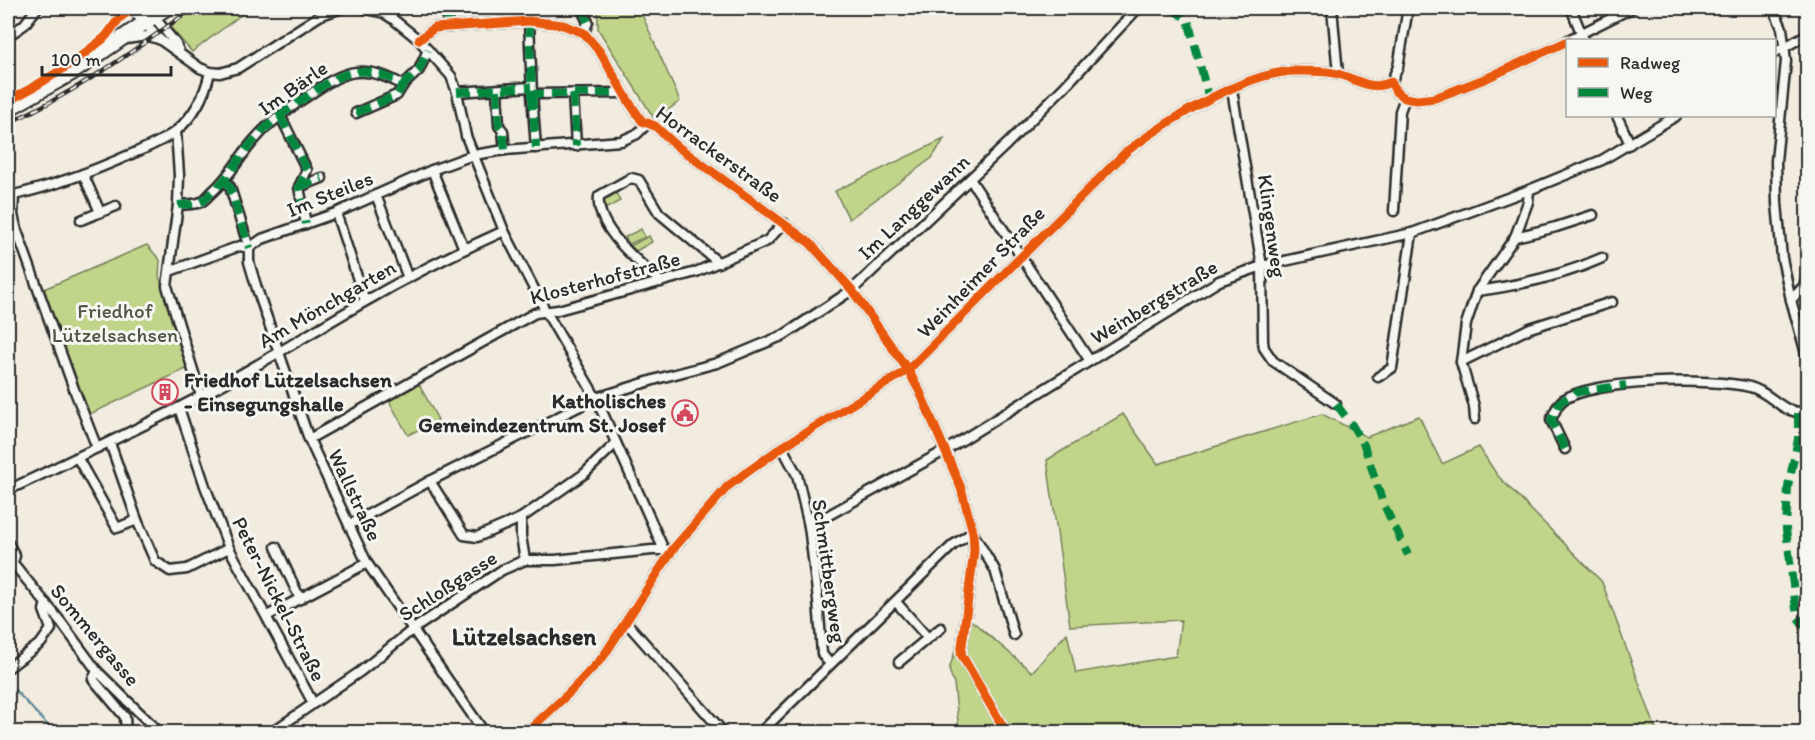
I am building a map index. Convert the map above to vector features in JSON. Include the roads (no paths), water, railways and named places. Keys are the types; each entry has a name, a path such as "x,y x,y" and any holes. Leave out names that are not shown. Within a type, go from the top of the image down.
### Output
{"main road":[{"path":"8,109 58,82 120,40 149,15 166,8"}],"street":[{"path":"8,36 24,25 37,8"},
{"path":"131,8 149,15 176,44 179,52"},
{"path":"120,40 147,36 159,39 200,68 220,73 238,68 321,15 342,8"},
{"path":"363,8 384,13 393,18 419,40 451,76 457,92 466,136 504,231 545,310 596,398 669,550"},
{"path":"445,8 449,27"},
{"path":"419,40 434,28 530,21 563,25 584,33 588,22 581,8"},
{"name":"Im Langgewann","path":"349,525 596,398 727,359 784,334 852,290 1066,85 1138,8"},
{"path":"1332,8 1338,74"},
{"path":"1408,8 1398,67 1390,82 1396,92 1405,98 1417,100 1435,98 1487,78 1566,42"},
{"path":"1571,8 1582,37 1632,8"},
{"path":"1773,8 1782,28 1786,62 1776,161 1782,258 1808,361"},
{"path":"149,15 159,39"},
{"path":"530,21 536,148"},
{"name":"Horrackerstraße","path":"584,33 600,52 636,116 647,124 655,126 678,147 810,243 852,290 908,370 920,392 961,488 973,532"},
{"path":"1776,52 1808,34"},
{"path":"356,113 397,95 403,85 419,70 428,50"},
{"name":"Weinheimer Straße","path":"527,732 603,657 669,550 728,486 782,447 908,370 1127,151 1162,125 1209,99 1259,78 1298,70 1338,74 1368,86 1384,86 1390,82"},
{"path":"97,448 17,231 13,215 15,195 83,174 145,148 176,131 193,113 207,88 210,72"},
{"name":"Im Bärle","path":"178,205 201,202 225,181 256,138 280,115 332,80 351,73 377,73 403,85"},
{"path":"497,90 499,126 503,131 504,150"},
{"path":"457,92 532,90 573,94 623,93"},
{"name":"Klingenweg","path":"1232,90 1262,266 1263,341 1273,362 1336,404"},
{"path":"573,94 576,146"},
{"path":"1394,211 1400,111 1405,98"},
{"path":"280,115 307,170 299,187 306,224"},
{"path":"1617,117 1630,144"},
{"name":"Weinbergstraße","path":"809,526 946,450 1219,281 1262,266 1412,232 1529,190 1602,160 1674,117"},
{"name":"Im Steiles","path":"170,271 240,246 249,248 262,239 336,213 432,170 473,155 504,150 621,141 637,134 647,124"},
{"path":"176,131 179,175 178,205 167,286 201,396"},
{"path":"432,170 464,249"},
{"path":"83,174 100,212"},
{"path":"299,187 322,178"},
{"path":"661,282 618,244 598,206 599,196 632,178 639,180 660,213 718,263"},
{"path":"970,179 1090,362"},
{"path":"225,181 230,187 249,248"},
{"path":"1474,418 1474,406 1461,362 1466,324 1477,291 1515,237 1528,202 1529,190"},
{"path":"376,195 408,278"},
{"path":"81,220 116,206"},
{"path":"336,213 365,301"},
{"path":"1515,237 1593,215"},
{"name":"Klosterhofstraße","path":"309,439 535,313 558,310 661,282 718,263 767,241 784,223"},
{"name":"Am Mönchgarten","path":"8,490 111,443 179,408 279,353 365,301 464,249 504,231"},
{"path":"1378,377 1392,368 1412,232"},
{"name":"Wallstraße","path":"249,248 249,262 309,439 367,563 484,732"},
{"path":"1477,291 1526,284 1574,271 1602,258"},
{"path":"1791,300 1804,286 1808,272"},
{"path":"1461,362 1530,328 1612,302"},
{"path":"1565,449 1551,420 1560,402 1578,392 1626,385 1689,380 1750,387 1764,393 1785,409 1798,413 1808,411"},
{"name":"Peter-Nickel-Straße","path":"179,408 229,548 313,703"},
{"path":"111,443 137,520 155,561 170,571 187,569 229,548"},
{"path":"430,482 464,535 477,537 521,518 584,474 616,443"},
{"name":"Schmittbergweg","path":"782,447 797,475 809,526 822,654 830,664"},
{"path":"77,458 117,528 137,520"},
{"path":"521,518 525,560"},
{"path":"761,732 953,545 973,532"},
{"path":"973,532 995,570 1014,635"},
{"path":"973,532 973,560 961,654 1006,732"},
{"path":"8,543 15,556 10,561"},
{"path":"276,547 300,599"},
{"name":"Schloßgasse","path":"272,732 361,671 412,630 502,570 525,560 555,560 669,550"},
{"name":"Sommergasse","path":"10,561 46,603 97,671 159,732"},
{"path":"267,616 367,563"},
{"path":"896,602 928,638"},
{"path":"8,668 41,643 51,629 44,610 46,603"},
{"path":"626,622 723,732"},
{"path":"899,662 941,627"},
{"path":"97,671 93,679 126,717 126,732"}],"waterway":[{"path":"15,690 54,732"}],"railway":[{"path":"8,123 80,85 193,8"}],"place":[{"name":"Friedhof Lützelsachsen - Einsegungshalle","path":"165,392"},
{"name":"Katholisches Gemeindezentrum St. Josef","path":"685,413"}],"district":[{"name":"Lützelsachsen","path":"524,637"}],"park label":[{"name":"Friedhof Lützelsachsen","path":"115,323"}]}
